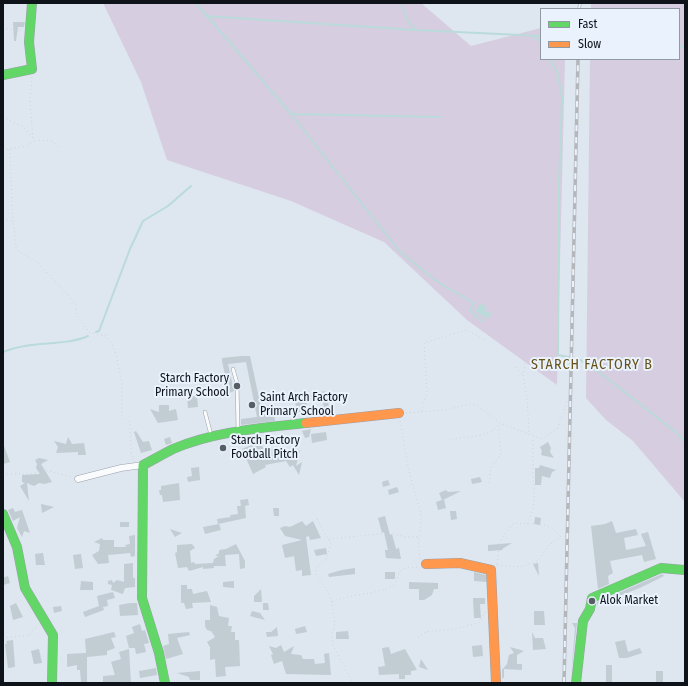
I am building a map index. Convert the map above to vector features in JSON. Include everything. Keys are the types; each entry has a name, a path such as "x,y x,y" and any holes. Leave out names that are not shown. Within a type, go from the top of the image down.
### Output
{"street":[{"path":"3,75 32,69 29,33 32,3"},
{"path":"78,479 104,472 140,466 174,449 211,437 238,431 399,413"},
{"path":"140,466 142,598 159,652 165,683"},
{"path":"3,514 12,532 17,547 22,577 26,588 53,635 52,683"},
{"path":"426,564 460,563 491,570 494,585 493,610 496,683"},
{"path":"576,683 583,620 590,609 592,598 661,568 685,570"}],"lane":[{"path":"233,369 238,388 238,431"},
{"path":"205,412 211,437"}],"path":[{"path":"3,28 29,33"},
{"path":"32,69 30,102 33,138"},
{"path":"3,117 23,127 35,140"},
{"path":"3,150 27,146 35,140 52,141 58,147"},
{"path":"10,149 14,242 17,250 37,262 69,296 76,305 76,314 90,333 106,336 112,344 122,383 122,415 130,423 131,453 140,466"},
{"path":"472,155 527,352 523,375 527,398 529,434"},
{"path":"3,219 12,220 13,223"},
{"path":"421,412 427,393 424,343 466,330 485,340"},
{"path":"516,367 523,375"},
{"path":"332,602 346,596 365,595 392,586 397,582 400,571 404,568 419,567 426,564 420,559 419,537 421,514 409,471 399,413 445,410 470,404 476,405 500,423 544,439 557,429 567,402"},
{"path":"452,440 476,437 491,432 498,427 500,423"},
{"path":"490,483 491,468 501,454 498,427"},
{"path":"526,524 533,513 535,496 533,470 534,436"},
{"path":"3,474 32,474 50,470 78,479"},
{"path":"317,519 331,544 326,559 317,567 315,572 317,578 327,589 332,602 335,624 332,635 333,645 353,683"},
{"path":"514,523 526,524 544,525 552,528 560,537 549,545 538,561 520,567 497,565 500,542 504,535 514,523"},
{"path":"329,539 389,533 406,537 419,537"},
{"path":"418,638 425,632 454,629 479,623 486,611 493,610"},
{"path":"3,638 30,635 33,629 46,624"}],"shaded area":[{"path":"103,3 421,3 471,46 540,28 540,60 565,60 557,385 467,320 384,242 291,201 167,160 141,82"},
{"path":"591,3 685,3 685,502 633,441 606,420 586,398 590,60 680,60 680,8 591,8"},
{"path":"480,304 486,306 485,310 488,313 493,312 487,319 475,311"}],"building":[{"path":"13,22 25,22 24,27 18,27 16,41 14,41"},
{"path":"250,356 261,407 272,405 275,421 241,425 241,419 257,417 246,362 228,364 234,391 229,393 222,358"},
{"path":"325,391 326,397 310,401 309,395"},
{"path":"187,396 197,396 198,407 188,408"},
{"path":"295,400 306,400 308,411 297,412"},
{"path":"323,401 328,401 329,410 324,410"},
{"path":"159,405 169,405 169,411 176,409 178,420 158,423 150,409 159,412"},
{"path":"311,429 309,437 305,438 302,431"},
{"path":"136,431 143,442 149,441 152,450 141,453 134,432"},
{"path":"326,432 327,440 312,443 311,434"},
{"path":"68,437 72,444 84,443 86,455 78,455 78,452 56,453 58,447 54,441 66,444"},
{"path":"170,437 172,443 166,445 164,439"},
{"path":"260,441 265,452 272,448 278,457 292,455 300,450 296,466 302,462 299,475 293,465 290,467 286,461 265,465 266,467 253,474 242,449"},
{"path":"548,442 551,448 550,452 554,458 541,455 542,451 540,447"},
{"path":"3,443 10,462 3,464"},
{"path":"39,458 48,460 41,464 52,482 44,484 39,483 34,486 27,483 29,501 20,486 25,483 22,482 22,475 40,474 36,468 37,464 35,460"},
{"path":"540,465 556,470 552,472 550,478 542,476 541,485 535,485 535,468 539,468"},
{"path":"199,467 200,480 188,482 187,477 192,476 191,468"},
{"path":"480,477 482,482 472,484 471,479"},
{"path":"388,480 390,485 383,487 382,482"},
{"path":"179,483 180,500 163,502 162,495 160,495 159,490 161,490 161,486"},
{"path":"397,487 399,492 389,495 388,490"},
{"path":"446,490 448,492 461,491 443,500 446,508 438,510 436,502 442,500 439,493"},
{"path":"248,499 249,505 245,506 246,518 218,524 217,519 231,517 230,515 238,514 237,506 241,506 240,500"},
{"path":"41,504 54,507 42,513"},
{"path":"13,508 15,512 22,510 30,533 24,531 22,537 17,528 20,517 13,521 8,510"},
{"path":"273,508 279,508 279,516 274,516"},
{"path":"450,511 456,511 457,519 451,520"},
{"path":"385,516 390,535 392,534 396,549 399,548 401,559 386,558 385,550 388,550 384,532 382,533 378,518"},
{"path":"535,517 541,518 540,525 534,524"},
{"path":"302,521 306,526 313,521 321,538 310,540 309,536 306,537 311,575 302,576 302,570 296,571 294,556 285,558 282,545 302,540 285,536 280,528 285,526 290,527"},
{"path":"612,521 616,533 636,529 638,535 624,538 626,550 646,546 641,534 648,532 656,559 644,562 642,555 610,561 613,573 608,576 609,584 598,589 591,526 605,524"},
{"path":"120,522 129,522 129,527 120,527"},
{"path":"219,524 221,530 205,534 203,527"},
{"path":"170,529 182,533 175,537"},
{"path":"135,535 135,556 131,557 130,553 108,555 109,563 98,564 92,555 99,551 100,544 94,542 102,538 103,540 114,540 114,547 126,547 125,545 130,544 129,536"},
{"path":"512,543 502,549 503,550 488,551 488,545"},
{"path":"192,544 195,548 190,551 191,563 194,562 195,564 213,563 214,559 219,556 215,556 219,553 219,550 226,549 236,544 245,561 245,568 240,569 239,554 225,555 226,566 214,566 214,568 203,569 203,567 189,571 187,567 178,568 175,553 177,552 177,545"},
{"path":"326,548 327,554 316,556 314,550"},
{"path":"43,553 45,565 36,565 35,554"},
{"path":"81,554 83,568 75,569 73,555"},
{"path":"133,563 133,578 135,578 135,587 125,588 123,594 111,590 112,585 108,584 108,581 112,580 113,583 117,580 124,582 124,564"},
{"path":"538,563 539,576 533,564"},
{"path":"355,568 355,574 329,577 328,574 342,570"},
{"path":"385,572 395,572 395,579 385,579"},
{"path":"474,572 486,575 487,582 474,581"},
{"path":"662,574 664,576 642,587 597,605 597,602"},
{"path":"8,576 10,583 3,585 3,578"},
{"path":"81,581 93,582 93,590 80,590"},
{"path":"234,581 234,588 223,587 223,582"},
{"path":"409,582 438,583 438,589 434,589 432,595 424,600 419,600 419,589 409,589"},
{"path":"181,585 187,585 187,589 192,589 193,594 207,591 211,602 192,603 193,608 186,609 184,603 181,603"},
{"path":"261,589 262,602 254,602 254,596"},
{"path":"113,592 115,598 107,600 108,606 103,607 104,610 85,617 83,612 99,606 97,596"},
{"path":"473,598 485,598 485,604 480,604 481,618 474,618"},
{"path":"16,603 23,617 13,620 10,606"},
{"path":"137,603 138,615 120,616 119,605"},
{"path":"263,603 268,603 269,610 263,610"},
{"path":"210,605 217,607 219,616 229,618 228,626 232,626 231,632 235,632 235,640 239,640 240,666 225,667 226,676 216,677 215,659 210,660 210,647 207,642 215,637 211,631 207,630 205,620 210,620"},
{"path":"61,606 62,611 54,613 53,607"},
{"path":"252,611 260,613 265,620 250,616"},
{"path":"534,611 544,611 545,625 534,625"},
{"path":"572,623 577,623 571,675 575,628"},
{"path":"140,624 142,631 145,630 149,643 144,644 146,652 136,654 135,648 129,648 126,636 134,633 132,627"},
{"path":"305,626 307,632 296,634 295,629"},
{"path":"277,627 278,636 267,637 266,632 271,632"},
{"path":"348,631 349,639 336,639 336,632"},
{"path":"114,632 116,637 111,638 115,648 107,651 107,655 87,657 87,682 81,682 80,670 77,670 77,665 67,667 67,654 86,653 85,639"},
{"path":"189,632 190,635 177,638 183,654 166,659 163,646 169,644 168,634"},
{"path":"532,632 535,638 543,638 546,649 533,650"},
{"path":"13,640 15,667 8,668 5,644 7,644 6,641"},
{"path":"625,640 628,652 640,648 642,653 627,658 619,658 615,642"},
{"path":"281,645 284,652 294,646 291,654 301,655 303,659 314,659 315,664 325,663 324,654 329,653 331,675 286,674 282,661 274,664 271,655 273,654 269,646 276,648"},
{"path":"482,645 483,656 473,657 472,646"},
{"path":"389,647 391,654 405,649 417,670 411,671 411,675 405,675 405,679 399,679 399,674 379,675 378,667 385,666 382,648"},
{"path":"510,647 524,651 517,655 517,664 522,664 522,670 504,669 504,677 502,679 502,670 507,664 509,655 514,653"},
{"path":"39,649 42,663 34,664 31,651"},
{"path":"129,649 131,683 103,683 103,676 115,675 111,662 121,659 119,652"},
{"path":"421,659 428,670 419,667"},
{"path":"606,665 612,665 612,683 606,683"},
{"path":"156,668 157,675 140,678 139,671"},
{"path":"200,671 200,680 190,680 189,677 177,673"},
{"path":"656,671 663,671 663,682 656,682"}],"waterway":[{"path":"196,3 291,114 400,252 439,283 474,303 470,309 473,314 482,321"},
{"path":"401,3 407,19 415,30 540,36"},
{"path":"205,16 415,30"},
{"path":"535,37 540,42"},
{"path":"680,46 685,47"},
{"path":"550,60 558,75 562,98 559,182 558,355 579,359 604,376 677,433 685,442"},
{"path":"291,114 441,117"},
{"path":"96,332 99,331 130,249 143,221 168,206 191,186"},
{"path":"3,352 14,348 68,341 88,336"}],"railway":[{"path":"579,8 580,3"},
{"path":"564,683 578,60"}],"traffic: fast":[{"path":"3,75 32,69 29,42 32,3"},
{"path":"165,683 159,653 142,598 143,465 173,449 205,438 239,431 306,423"},
{"path":"3,514 17,547 25,588 53,635 52,683"},
{"path":"576,683 583,621 590,609 592,598 661,568 685,570"}],"traffic: slow":[{"path":"306,423 399,413"},
{"path":"426,564 460,563 491,570 496,683"}],"place":[{"name":"Starch Factory Primary School","path":"237,386"},
{"name":"Saint Arch Factory Primary School","path":"252,405"},
{"name":"Starch Factory Football Pitch","path":"223,448"},
{"name":"Alok Market","path":"592,601"}],"district":[{"name":"STARCH FACTORY B","path":"592,365"}]}
